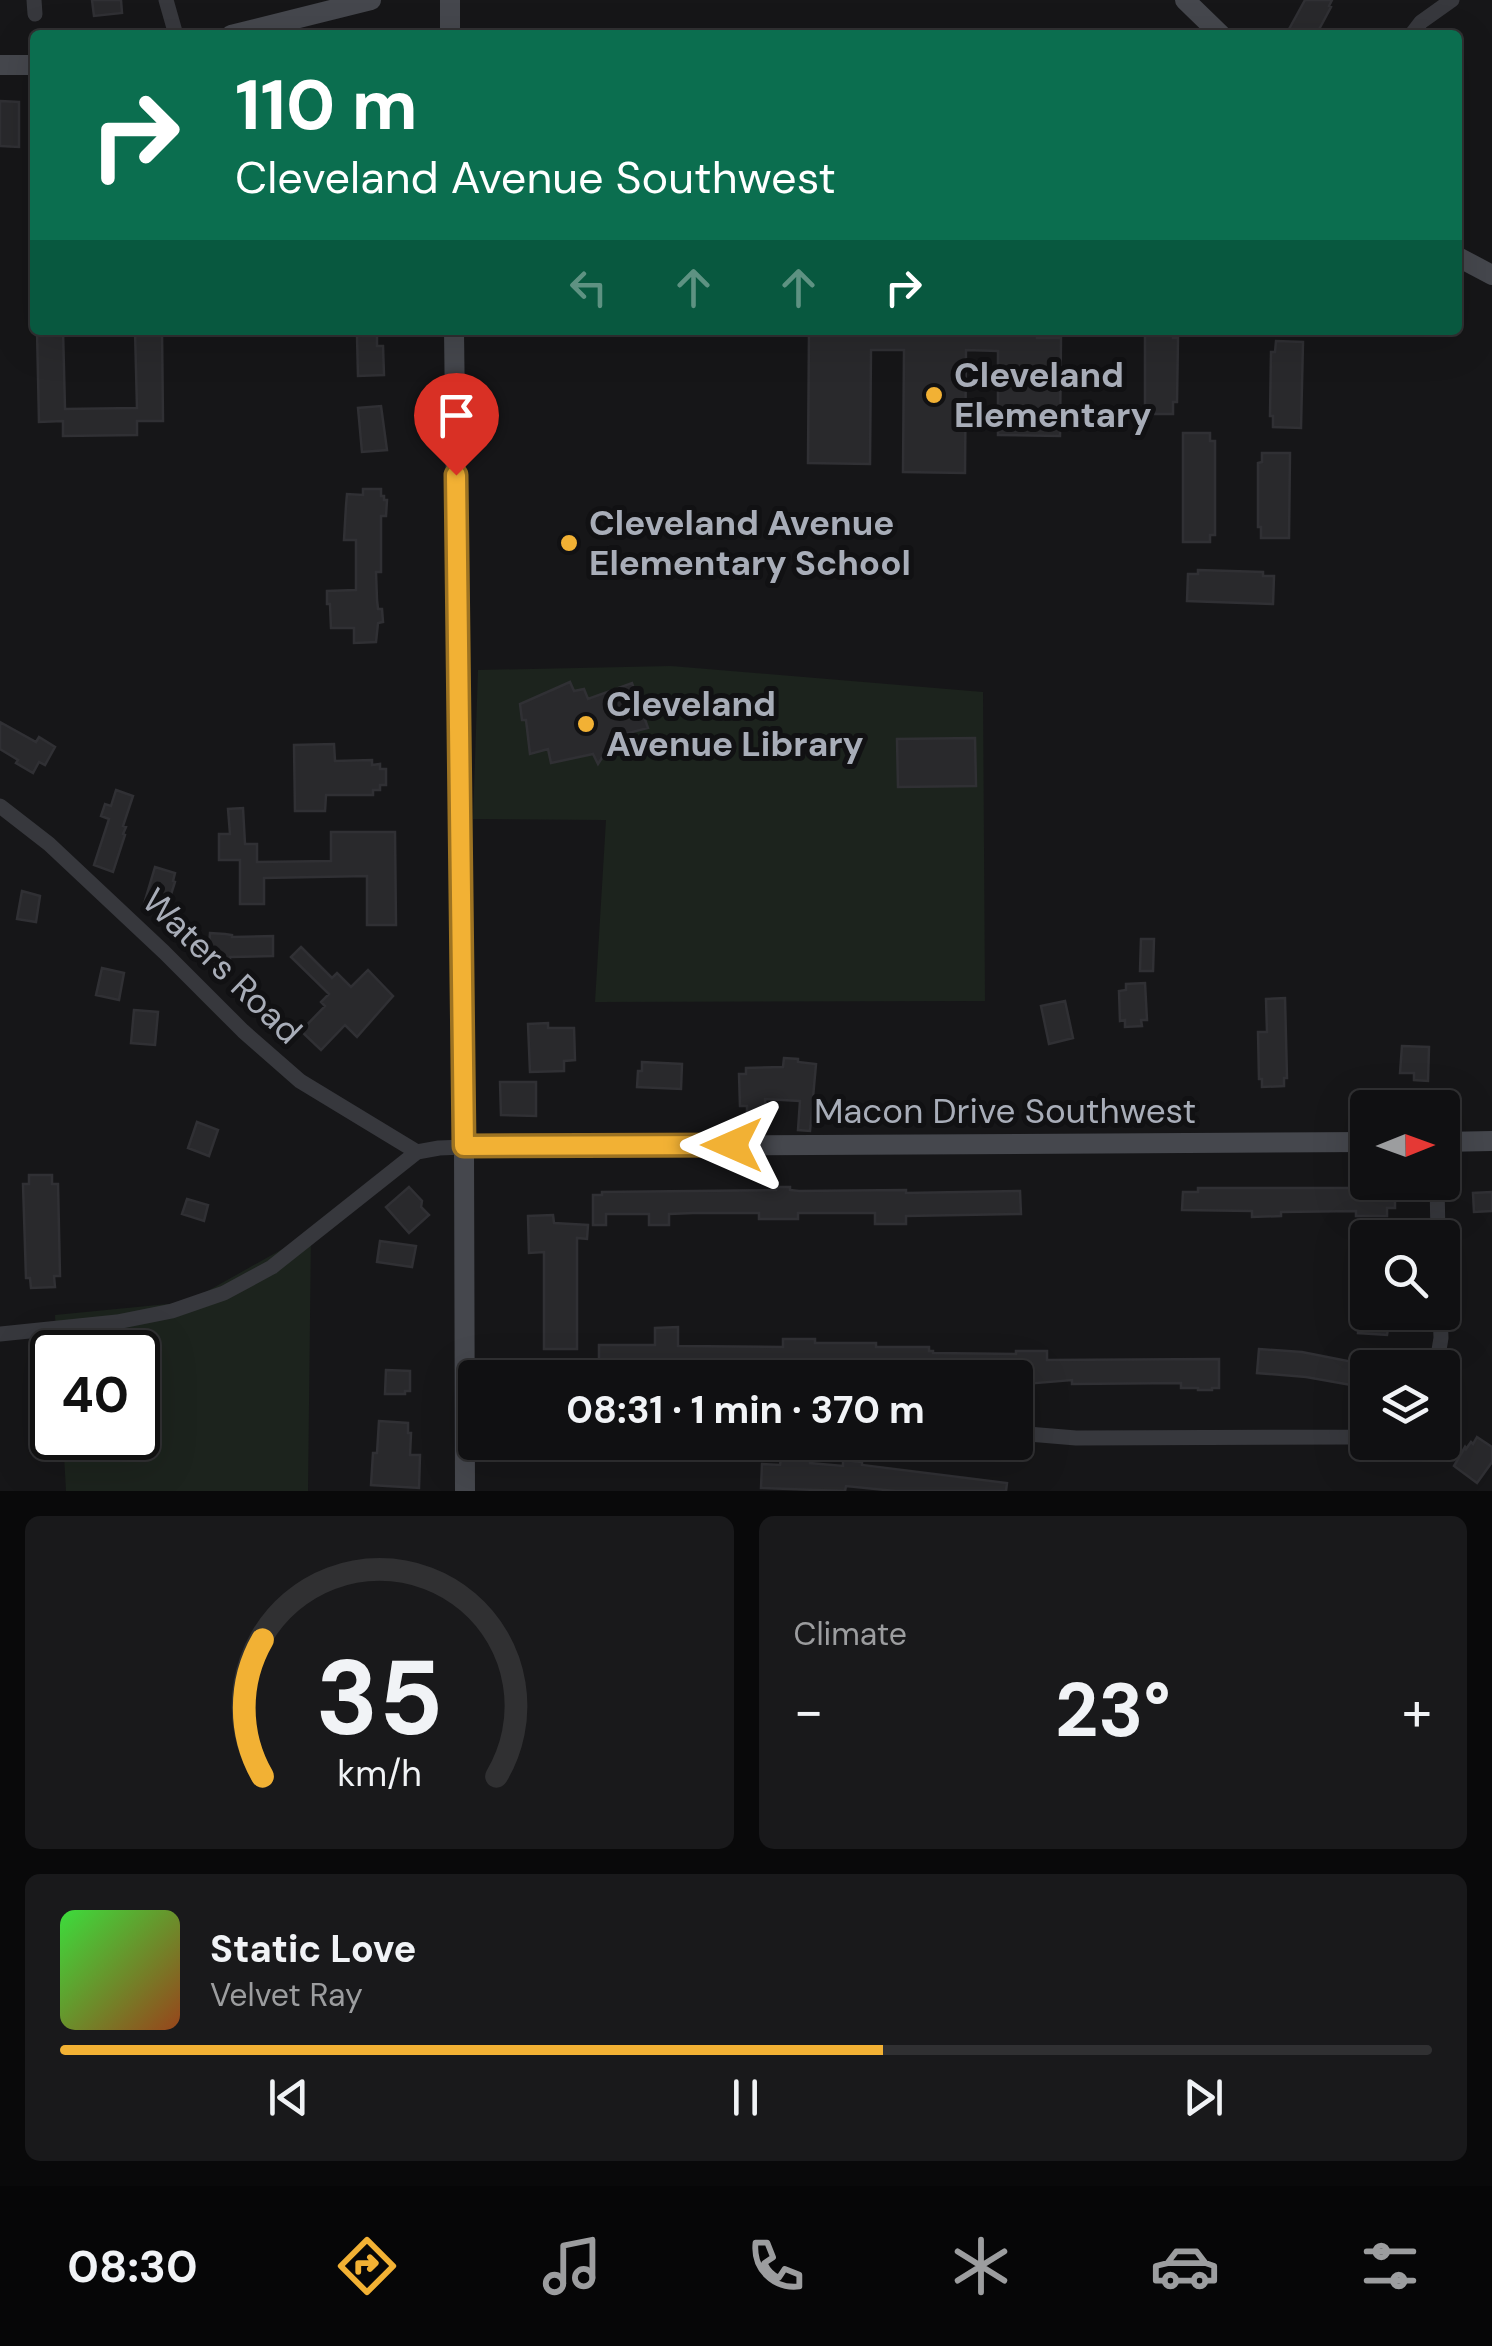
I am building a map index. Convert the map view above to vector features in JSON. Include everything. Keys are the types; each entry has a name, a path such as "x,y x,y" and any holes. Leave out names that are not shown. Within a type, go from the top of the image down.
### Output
{"street":[{"path":"166,0 175,30"},
{"path":"251,30 372,0"},
{"path":"450,0 450,30"},
{"path":"1185,0 1216,30"},
{"path":"1414,30 1452,0"},
{"path":"0,66 30,65"},
{"path":"1462,259 1492,275"},
{"path":"454,335 469,1360"},
{"name":"Waters Road","path":"0,806 49,844 300,1082 417,1152"},
{"path":"1460,1142 1492,1141"},
{"name":"Macon Drive Southwest","path":"464,1146 1350,1142"},
{"path":"0,1334 172,1312 224,1293 272,1268 417,1152 464,1146"},
{"path":"1033,1434 1076,1438 1350,1437"},
{"path":"465,1491 467,1460"}],"shaded area":[{"path":"671,666 983,692 985,1001 595,1002 606,820 473,819 478,670"},
{"path":"311,1233 308,1491 66,1491 64,1460 160,1460 160,1330 56,1330 55,1315 188,1302"}],"building":[{"path":"92,0 121,0 122,13 94,16"},
{"path":"1305,0 1332,0 1319,30 1289,30"},
{"path":"0,101 19,102 19,147 0,146"},
{"path":"37,335 63,335 65,409 137,408 135,335 162,335 163,421 137,421 137,435 63,436 63,421 39,422"},
{"path":"377,335 377,346 383,346 384,375 358,376 357,336"},
{"name":"Cleveland Elementary","path":"809,335 1061,338 1060,436 998,435 998,351 966,350 965,473 903,472 904,350 871,350 870,464 808,463"},
{"path":"1145,335 1173,335 1178,338 1177,402 1173,402 1173,414 1145,414"},
{"path":"1276,341 1303,342 1301,428 1273,427 1271,352 1275,352"},
{"path":"381,406 387,450 362,452 358,408"},
{"path":"1183,433 1210,433 1210,441 1215,441 1215,535 1210,535 1210,542 1183,542"},
{"path":"1262,453 1290,453 1289,538 1261,538 1258,463 1262,462"},
{"path":"363,489 381,489 381,496 387,500 386,516 381,516 381,572 376,572 378,609 382,609 383,622 378,623 376,642 354,643 354,628 331,628 327,591 356,590 356,540 344,540 346,506 347,494 363,495"},
{"path":"1198,570 1263,572 1263,576 1274,576 1273,604 1187,601 1188,574 1198,574"},
{"name":"Cleveland Avenue Library","path":"570,682 574,691 584,689 588,699 632,683 648,728 609,738 598,764 593,754 551,763 548,749 530,754 520,704"},
{"path":"0,722 36,742 39,737 55,747 45,765 39,762 33,773 0,749"},
{"path":"975,738 976,786 898,787 897,739"},
{"path":"334,744 335,761 372,760 372,765 380,764 380,769 386,769 386,785 373,790 373,795 326,795 325,811 295,811 294,745"},
{"path":"116,790 133,796 113,872 94,865 109,819 101,816 105,804 111,806"},
{"path":"243,808 245,844 257,844 257,862 331,861 331,832 395,832 396,925 367,925 367,876 264,878 264,904 240,904 240,860 219,860 219,834 230,834 228,809"},
{"path":"155,867 175,873 168,904 144,904"},
{"path":"22,891 40,896 36,922 17,919"},
{"path":"210,933 273,936 273,956 230,957 226,964 208,963"},
{"path":"1141,939 1154,939 1153,971 1140,971"},
{"path":"301,947 332,978 337,973 351,987 368,970 393,996 357,1037 345,1025 321,1050 301,1031 325,1006 321,1002 329,994 291,957"},
{"path":"102,968 124,973 119,1000 96,995"},
{"path":"1145,983 1147,1020 1141,1020 1142,1026 1125,1027 1125,1020 1120,1021 1119,991 1126,990 1126,984"},
{"path":"1285,998 1287,1078 1284,1086 1262,1087 1258,1032 1267,1032 1266,999"},
{"path":"1065,1001 1073,1038 1049,1044 1041,1006"},
{"path":"134,1010 158,1012 155,1045 131,1043"},
{"path":"548,1023 548,1028 574,1028 575,1060 564,1061 564,1071 530,1072 528,1024"},
{"path":"1402,1046 1429,1047 1428,1081 1414,1080 1414,1073 1400,1073"},
{"path":"784,1058 816,1064 810,1131 798,1130 800,1101 765,1099 766,1113 747,1113 747,1106 740,1106 739,1074 746,1074 746,1068 783,1067"},
{"path":"642,1062 682,1064 681,1089 637,1087"},
{"path":"500,1082 536,1082 536,1116 501,1115"},
{"path":"197,1122 218,1130 209,1156 188,1148"},
{"path":"29,1175 52,1175 52,1184 58,1184 60,1276 54,1276 55,1287 31,1288 30,1278 26,1278 23,1184 29,1184"},
{"path":"409,1187 429,1215 409,1233 386,1207"},
{"path":"776,1187 906,1193 1020,1191 1021,1214 906,1216 906,1224 875,1224 875,1213 798,1213 798,1219 759,1219 759,1213 693,1213 669,1214 669,1225 649,1225 649,1214 606,1214 606,1225 593,1225 593,1195 602,1192"},
{"path":"1198,1188 1350,1188 1350,1200 1395,1200 1395,1208 1387,1208 1387,1216 1356,1216 1356,1211 1281,1212 1281,1216 1252,1217 1252,1211 1182,1210 1183,1192 1198,1192"},
{"path":"1492,1192 1492,1211 1474,1212 1473,1193"},
{"path":"187,1199 208,1205 204,1221 182,1214"},
{"path":"553,1215 554,1223 588,1225 587,1239 577,1238 577,1349 544,1349 544,1252 529,1253 528,1216"},
{"path":"380,1241 416,1246 412,1267 377,1262"},
{"path":"678,1327 678,1346 783,1347 783,1339 815,1339 815,1343 929,1347 933,1353 1047,1351 1047,1360 1219,1359 1219,1388 1181,1388 1181,1383 1072,1384 1072,1380 1033,1383 1033,1360 599,1360 599,1345 655,1345 655,1328"},
{"path":"1358,1330 1388,1330 1387,1335 1358,1333"},
{"path":"1259,1349 1302,1352 1350,1361 1350,1385 1306,1377 1257,1373"},
{"path":"386,1370 410,1371 410,1391 385,1394"},
{"path":"379,1421 408,1423 410,1455 420,1455 419,1488 371,1485"},
{"path":"1477,1437 1492,1447 1492,1462 1477,1483 1454,1466 1465,1447"},
{"path":"781,1460 810,1460 843,1466 843,1460 1007,1483 1006,1491 895,1491 846,1486 845,1491 761,1488 762,1464 780,1465"}],"place":[{"name":"Cleveland Elementary","path":"934,395"},
{"name":"Cleveland Avenue Elementary School","path":"569,543"},
{"name":"Cleveland Avenue Library","path":"586,724"}],"route":[{"path":"456,475 464,1146 732,1145"}]}
